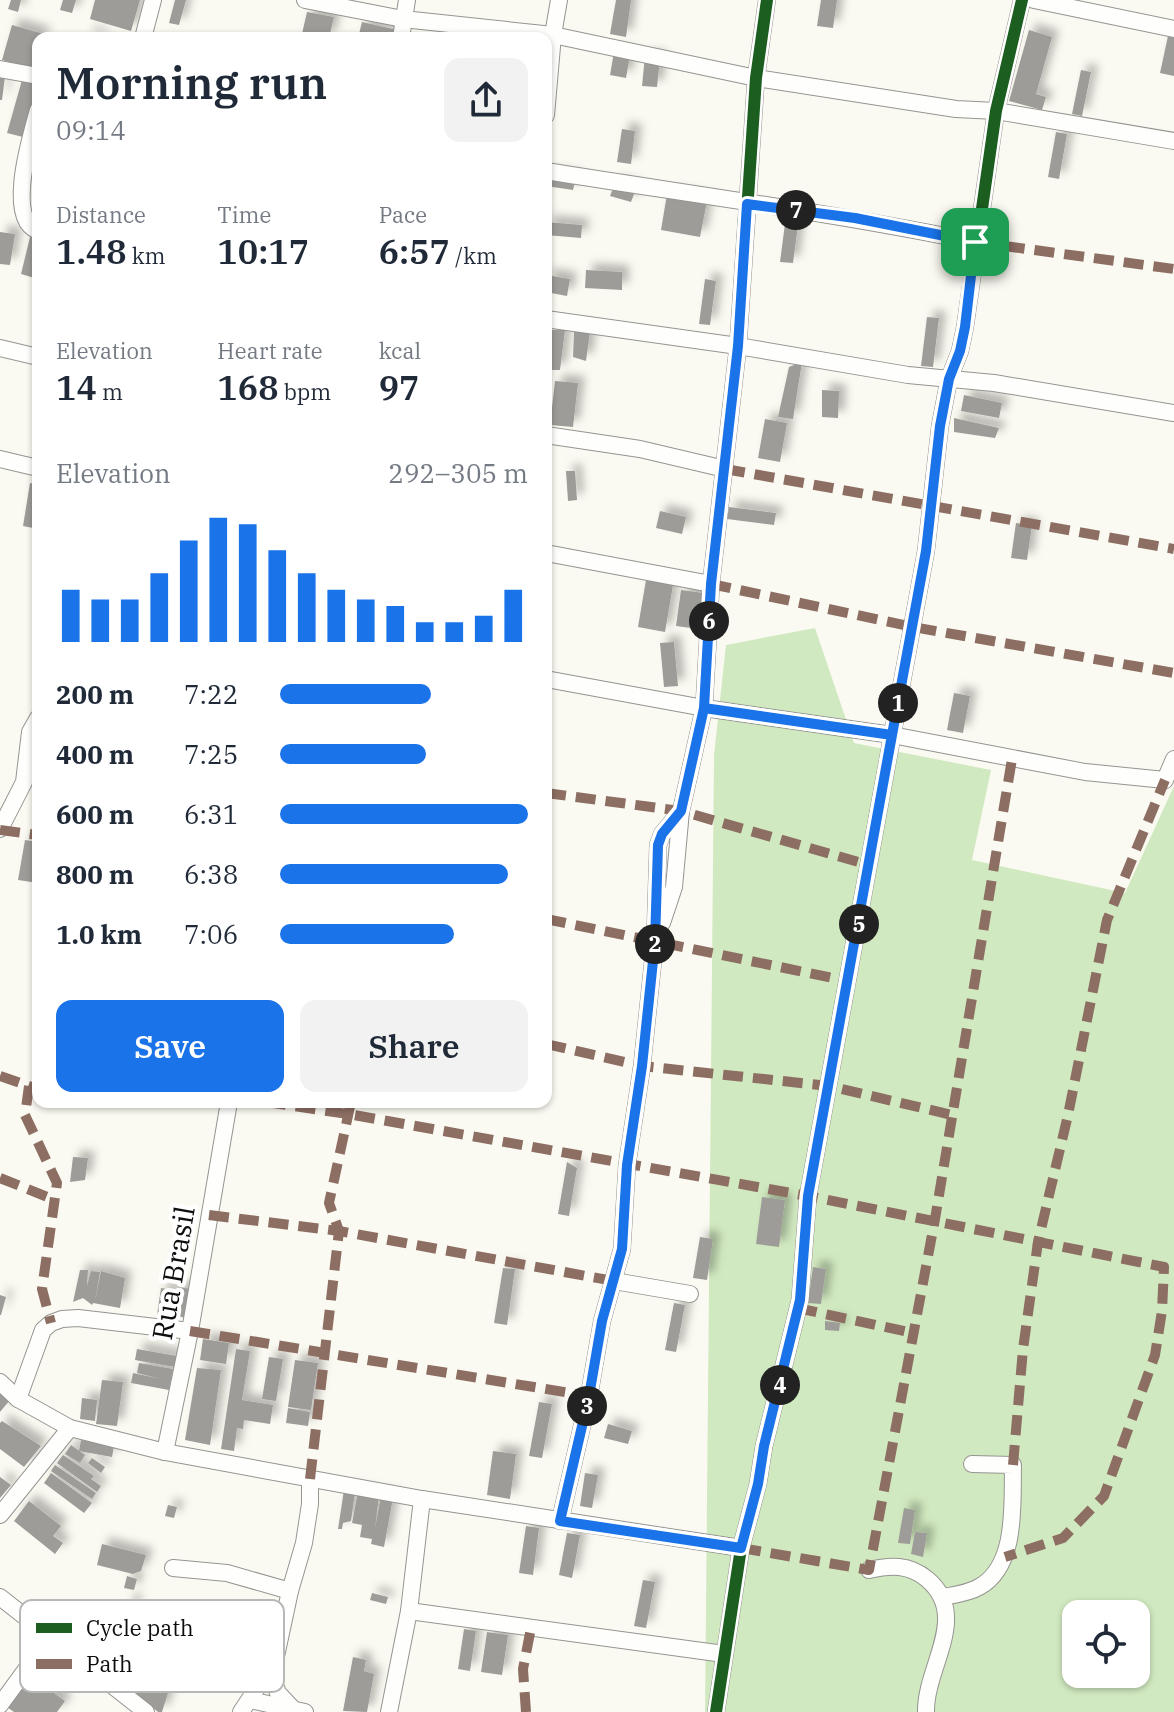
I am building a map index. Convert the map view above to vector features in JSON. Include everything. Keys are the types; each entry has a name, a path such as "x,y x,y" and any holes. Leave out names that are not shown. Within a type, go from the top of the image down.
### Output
{"street":[{"path":"145,32 153,0"},
{"path":"305,0 403,19 525,32"},
{"path":"402,32 407,0"},
{"path":"552,46 559,0"},
{"path":"560,1521 589,1396 602,1321 622,1249 627,1165 642,1066 655,942 658,845 662,834 681,811 704,708 711,584 738,346 756,78 767,0"},
{"path":"716,1712 741,1548 800,1300 808,1196 926,551 940,426 949,379 965,327 996,111 1022,0"},
{"path":"1034,0 1174,29"},
{"path":"553,35 756,78 956,109 996,111 1174,141"},
{"path":"0,69 32,75"},
{"path":"32,134 22,192 22,214 32,229"},
{"path":"552,172 855,218 975,242"},
{"path":"552,320 949,379 994,383 1174,413"},
{"path":"0,348 32,356"},
{"path":"552,436 640,449 725,469"},
{"path":"0,459 32,467"},
{"path":"552,554 711,584"},
{"path":"552,680 704,708 892,735 1116,776 1165,780 1174,759"},
{"path":"0,829 24,782 32,728"},
{"name":"Rua Brasil","path":"165,1452 190,1331 228,1108"},
{"path":"614,1281 690,1294"},
{"path":"18,1399 43,1330 51,1323 78,1318 190,1331"},
{"path":"0,1382 18,1399 70,1428 165,1452 422,1499 741,1548"},
{"path":"0,1515 70,1428"},
{"path":"943,1597 978,1588 991,1578 1005,1557 1012,1509 1013,1465 972,1464"},
{"path":"284,1619 308,1523 310,1479"},
{"path":"389,1712 409,1611 422,1499"},
{"path":"869,1570 885,1566 909,1567 928,1580 943,1597 947,1620 945,1634 930,1681 926,1712"},
{"path":"173,1568 227,1573 290,1591"},
{"path":"0,1597 20,1614"},
{"path":"409,1611 724,1654"},
{"path":"0,1705 20,1678"},
{"path":"120,1692 146,1712"},
{"path":"278,1692 299,1710"},
{"path":"245,1706 299,1710"}],"green space":[{"path":"815,628 854,743 991,770 972,860 1125,893 1174,786 1174,1712 705,1712 714,755 726,645"}],"building":[{"path":"11,0 21,0 18,12 8,9"},
{"path":"63,0 76,0 72,13 60,10"},
{"path":"95,0 140,0 131,31 90,19"},
{"path":"175,0 186,0 179,25 169,23"},
{"path":"616,0 631,0 626,37 610,34"},
{"path":"821,0 837,0 833,28 817,26"},
{"path":"307,12 334,17 330,32 302,32"},
{"path":"362,22 398,30 398,32 360,32"},
{"path":"12,25 37,32 32,32 32,68 2,60"},
{"path":"1029,30 1052,37 1036,94 1046,97 1042,110 1009,101"},
{"path":"1168,36 1174,37 1174,76 1160,73"},
{"path":"614,52 630,55 626,78 610,75"},
{"path":"645,56 660,58 657,87 642,86"},
{"path":"1081,70 1091,72 1082,116 1072,114"},
{"path":"0,76 5,77 2,100 0,100"},
{"path":"22,80 32,83 32,120 27,138 7,133"},
{"path":"622,129 635,131 631,164 617,162"},
{"path":"1056,132 1067,134 1059,179 1048,177"},
{"path":"552,175 576,178 573,190 552,187"},
{"path":"615,183 636,189 631,202 610,196"},
{"path":"667,194 707,201 700,237 661,230"},
{"path":"786,216 799,217 793,263 780,262"},
{"path":"552,222 582,225 581,238 552,236"},
{"path":"0,232 15,234 10,265 0,264"},
{"path":"30,237 32,238 32,277 21,274"},
{"path":"586,270 622,272 622,290 585,288"},
{"path":"552,276 570,279 567,296 552,293"},
{"path":"705,279 716,281 710,325 699,324"},
{"path":"927,317 939,318 933,367 921,366"},
{"path":"552,330 565,330 560,370 552,370"},
{"path":"574,332 590,332 586,361 573,357"},
{"path":"802,362 793,419 778,417 789,367"},
{"path":"555,381 578,383 573,427 552,425"},
{"path":"822,390 839,391 838,418 822,417"},
{"path":"964,395 1002,403 999,418 961,411"},
{"path":"954,418 999,428 995,438 954,432"},
{"path":"765,419 787,423 780,462 758,458"},
{"path":"566,471 575,471 577,500 568,501"},
{"path":"30,483 32,483 32,528 23,526"},
{"path":"729,507 776,513 774,525 727,519"},
{"path":"660,511 686,517 682,534 656,528"},
{"path":"1016,523 1032,525 1027,560 1011,558"},
{"path":"646,580 673,585 665,632 638,627"},
{"path":"681,590 703,593 698,629 676,626"},
{"path":"674,642 678,686 664,687 660,643"},
{"path":"954,693 970,696 963,733 947,730"},
{"path":"25,840 32,841 32,882 18,880"},
{"path":"73,1157 88,1158 85,1180 70,1182"},
{"path":"567,1162 577,1168 569,1216 558,1214"},
{"path":"762,1197 785,1200 779,1247 756,1244"},
{"path":"700,1237 713,1239 707,1280 693,1278"},
{"path":"813,1267 826,1269 821,1304 808,1303"},
{"path":"503,1268 515,1269 507,1325 494,1323"},
{"path":"80,1270 88,1270 87,1286 91,1271 100,1272 95,1301 101,1271 125,1278 120,1308 92,1305 83,1298 73,1302"},
{"path":"178,1287 191,1289 186,1318 173,1315"},
{"path":"161,1288 174,1290 169,1317 157,1315"},
{"path":"0,1295 6,1297 1,1315 0,1315"},
{"path":"674,1303 685,1305 676,1352 665,1350"},
{"path":"825,1321 840,1323 839,1331 825,1330"},
{"path":"203,1339 229,1343 226,1364 200,1360"},
{"path":"137,1349 177,1356 175,1367 135,1360"},
{"path":"236,1349 250,1351 242,1400 273,1405 270,1424 244,1420 243,1429 237,1428 234,1451 221,1449"},
{"path":"269,1357 283,1359 276,1401 262,1399"},
{"path":"295,1360 318,1363 311,1410 288,1407"},
{"path":"139,1363 173,1369 169,1390 131,1383 133,1373 161,1379 137,1373"},
{"path":"197,1368 221,1370 210,1445 185,1440"},
{"path":"102,1380 123,1382 117,1426 96,1424"},
{"path":"0,1393 10,1400 0,1412"},
{"path":"82,1398 97,1400 95,1421 80,1419"},
{"path":"539,1402 552,1404 542,1458 529,1456"},
{"path":"288,1408 310,1412 308,1426 286,1423"},
{"path":"2,1421 41,1446 24,1467 0,1449"},
{"path":"608,1424 632,1431 628,1444 604,1438"},
{"path":"81,1440 114,1446 112,1457 79,1451"},
{"path":"71,1445 85,1455 80,1463 65,1454"},
{"path":"493,1451 516,1454 510,1499 487,1495"},
{"path":"63,1455 94,1476 91,1479 101,1486 97,1492 57,1463"},
{"path":"92,1458 105,1467 101,1473 88,1463"},
{"path":"55,1465 96,1493 92,1499 51,1471"},
{"path":"51,1473 92,1503 84,1513 44,1483"},
{"path":"585,1473 598,1475 592,1508 580,1506"},
{"path":"0,1477 11,1485 0,1498"},
{"path":"344,1490 355,1492 351,1521 343,1523 342,1529 338,1529"},
{"path":"358,1492 379,1496 375,1528 381,1496 393,1498 384,1547 371,1544 372,1539 360,1537 362,1525 352,1523"},
{"path":"29,1501 61,1526 53,1536 63,1543 55,1554 14,1521"},
{"path":"168,1505 177,1507 174,1518 165,1516"},
{"path":"904,1508 915,1510 910,1544 898,1543"},
{"path":"526,1526 539,1528 533,1575 519,1573"},
{"path":"915,1532 927,1533 923,1557 911,1554"},
{"path":"567,1533 580,1535 572,1578 559,1575"},
{"path":"102,1544 146,1555 141,1571 133,1574 97,1565"},
{"path":"127,1576 137,1579 134,1590 124,1588"},
{"path":"643,1580 655,1582 646,1628 634,1626"},
{"path":"372,1593 388,1597 386,1604 370,1600"},
{"path":"464,1629 476,1631 470,1671 458,1669"},
{"path":"487,1632 508,1635 502,1675 481,1672"},
{"path":"353,1657 366,1660 364,1671 374,1674 367,1712 343,1711"},
{"path":"20,1683 20,1692 53,1692 65,1701 57,1712 14,1712 4,1705"},
{"path":"134,1692 168,1692 162,1712"}],"marked path":[{"path":"975,242 1174,269"},
{"path":"725,469 1174,549"},
{"path":"711,584 913,627 1174,673"},
{"path":"741,1548 869,1570 935,1219 1012,759"},
{"path":"1013,1465 1023,1349 1038,1242 1068,1115 1107,920 1165,780"},
{"path":"552,794 681,811 869,865"},
{"path":"0,830 32,834"},
{"path":"552,920 848,981"},
{"path":"552,1045 642,1066 829,1086 952,1115"},
{"path":"0,1076 29,1086 25,1115 57,1183 42,1289 51,1323"},
{"path":"307,1108 808,1196 1164,1267 1162,1311 1155,1355 1104,1496 1063,1538 1005,1557"},
{"path":"310,1479 339,1231 329,1203 350,1108"},
{"path":"0,1178 55,1200"},
{"path":"209,1215 339,1231 614,1281"},
{"path":"797,1308 913,1333"},
{"path":"190,1331 589,1396"},
{"path":"526,1712 523,1669 531,1628"}],"cycle path":[{"path":"560,1521 589,1396 602,1321 622,1249 627,1165 642,1066 655,942 658,845 662,834 681,811 704,708 711,584 738,346 756,78 767,0"},
{"path":"716,1712 741,1548 800,1300 808,1196 926,551 940,426 949,379 965,327 996,111 1022,0"}],"route":[{"path":"975,242 855,218 747,204 738,346 711,584 704,708 798,722 892,735 808,1196 800,1300 741,1548 560,1521 589,1396 602,1321 622,1249 627,1165 642,1066 655,942 658,845 670,822 681,811 704,708 892,735 933,506 940,426 949,379 965,327 975,242"}]}
